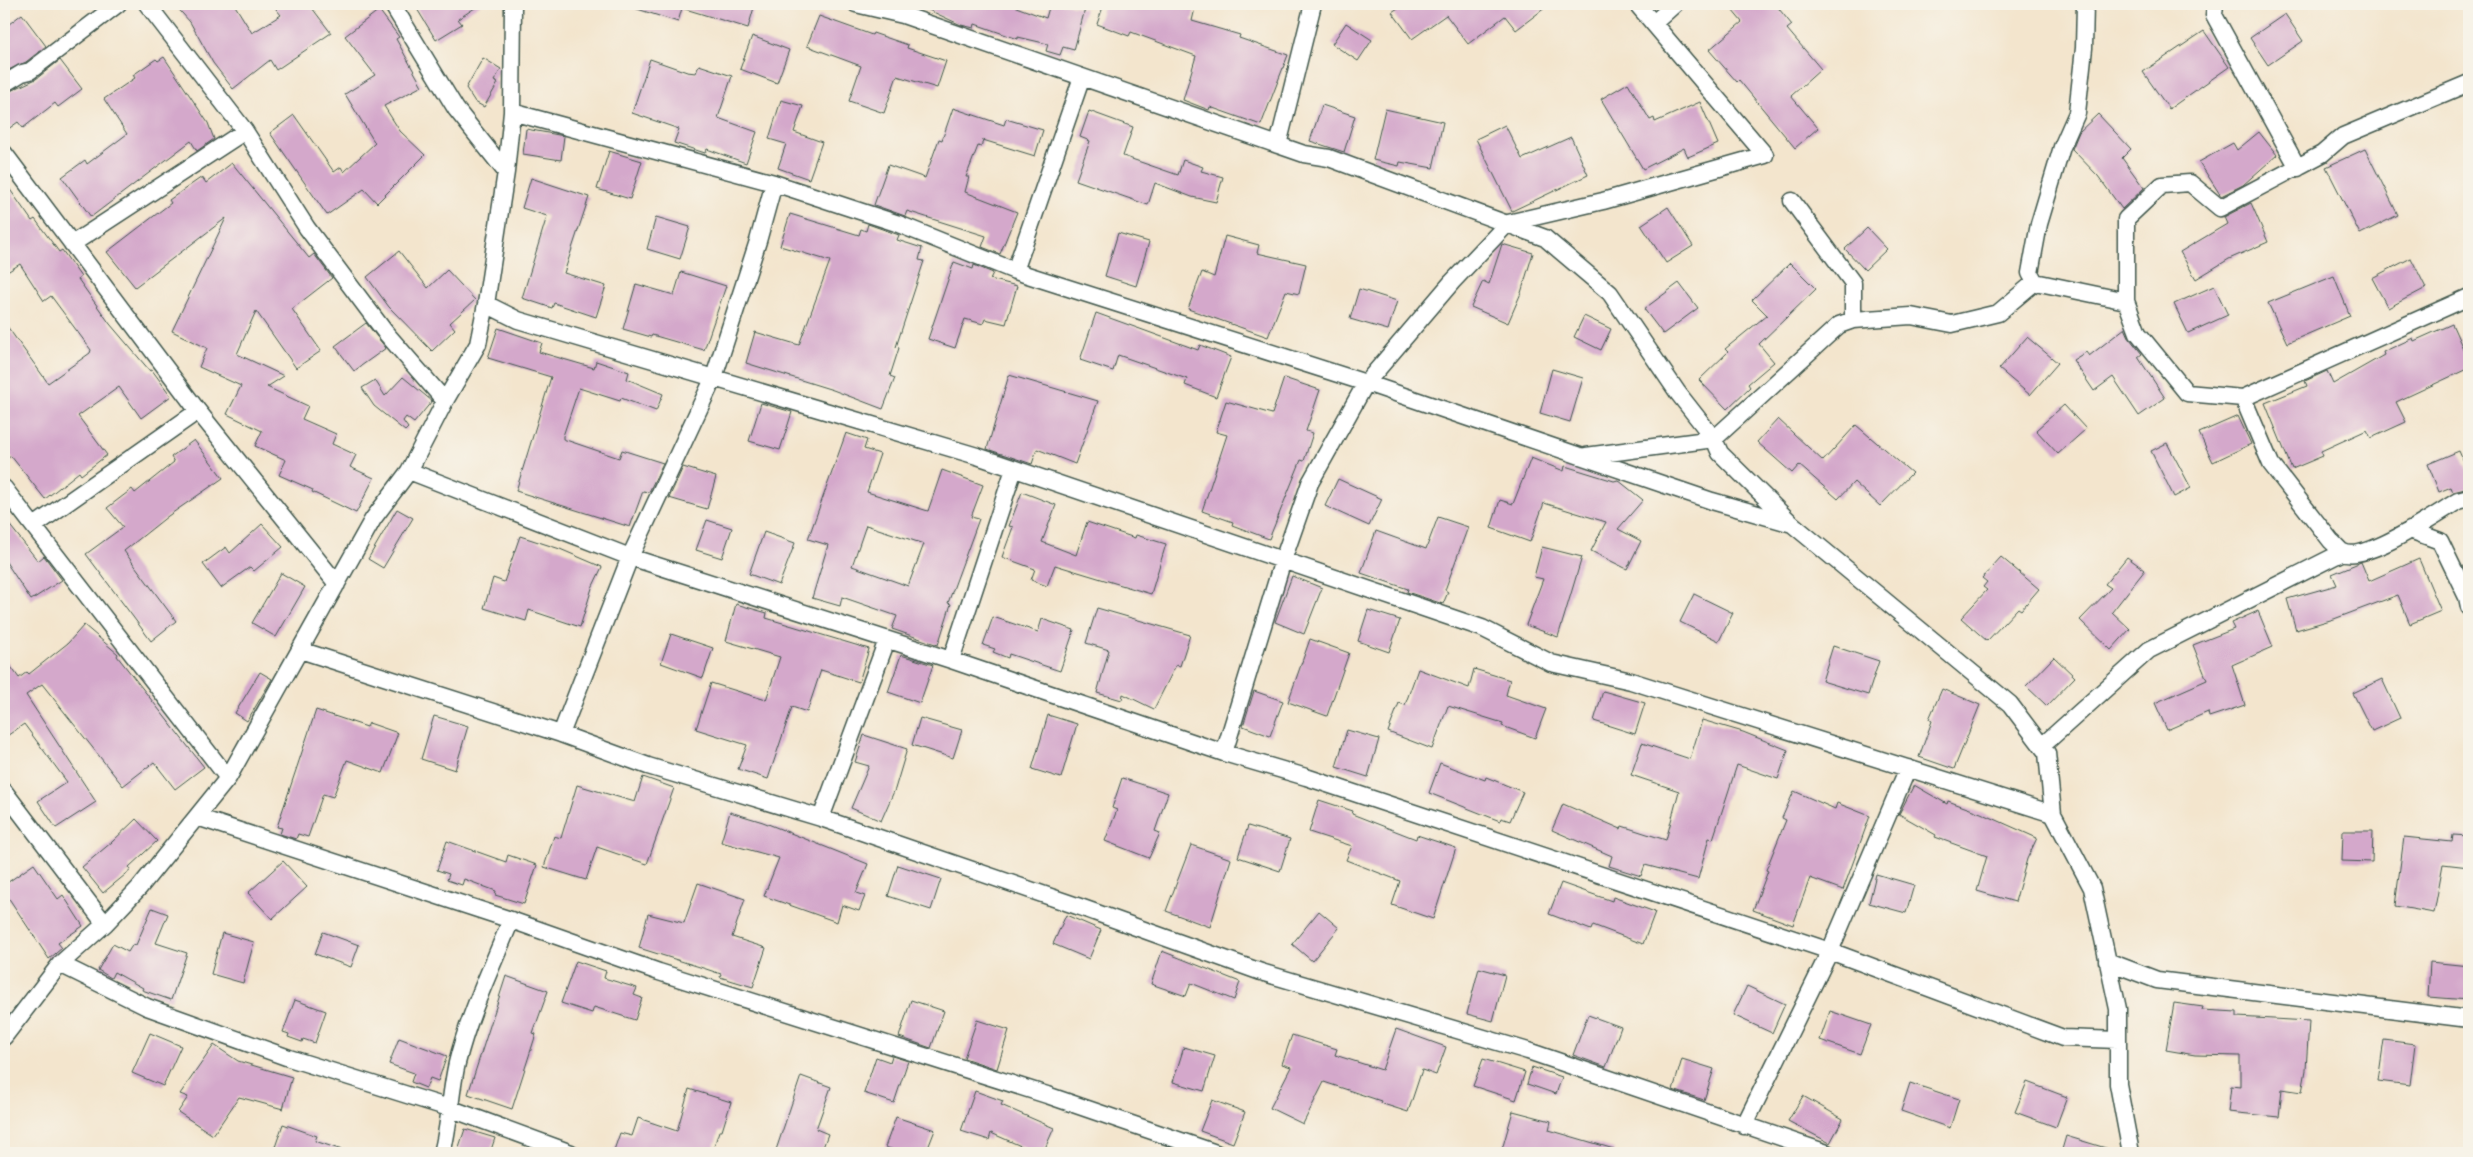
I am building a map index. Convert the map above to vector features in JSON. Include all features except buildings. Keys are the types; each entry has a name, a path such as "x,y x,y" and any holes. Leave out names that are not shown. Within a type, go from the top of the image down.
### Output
{"street":[{"path":"4,84 22,73 30,71 118,4"},
{"path":"147,4 244,131 307,228 386,332 445,401"},
{"path":"392,4 456,109 506,172"},
{"path":"4,1037 60,964 105,924 139,888 228,778 373,519 409,471 445,401 478,344 506,172 512,112 513,4"},
{"path":"856,4 905,9 1082,77 1304,154 1329,158 1508,223 1545,238 1610,293 1678,393 1714,439 1720,453 1791,523 2010,704 2047,753 2053,814 2092,888 2118,1009 2118,1084 2131,1153"},
{"path":"1278,145 1313,4"},
{"path":"1224,754 1283,560 1310,483 1366,383 1452,282 1508,223 1603,201 1765,155 1637,4"},
{"path":"1654,23 1675,4"},
{"path":"2034,282 2030,273 2039,224 2062,147 2077,113 2084,48 2085,4"},
{"path":"2216,4 2214,15 2298,168"},
{"path":"1015,271 1082,77"},
{"path":"2469,83 2343,136 2322,154 2220,208 2190,183 2162,185 2126,219 2126,301 2138,333 2187,393 2243,398 2469,296"},
{"path":"512,112 774,183 896,223 1015,271 1366,383 1712,501 1791,523"},
{"path":"72,244 244,131"},
{"path":"4,153 198,412 337,584"},
{"path":"561,734 630,557 714,377 758,241 774,183"},
{"path":"1792,201 1853,283 1853,320"},
{"path":"2034,282 2126,301"},
{"path":"1581,456 1714,439 1839,325 1853,320 1911,316 1952,324 1998,313 2034,282"},
{"path":"486,304 518,320 1014,468 1482,628 1551,663 1631,681 2053,814"},
{"path":"2243,398 2271,464 2331,541 2343,552"},
{"path":"34,526 198,412"},
{"path":"952,660 1014,468"},
{"path":"409,471 630,557 952,660 1224,754 1324,783 1830,951 2063,1038 2118,1040"},
{"path":"4,488 228,778"},
{"path":"2042,746 2149,650 2343,552 2357,553 2377,548 2458,501 2469,498"},
{"path":"2410,530 2440,541 2467,597 2469,607"},
{"path":"821,818 887,640"},
{"path":"300,650 561,734 648,766 821,818 1083,908 1261,972 1528,1051 1827,1153"},
{"path":"1744,1126 1830,951 1908,768"},
{"path":"4,791 105,924"},
{"path":"197,817 511,920 659,972 1047,1096 1216,1153"},
{"path":"442,1153 448,1132 449,1108 457,1062 473,1014 511,920"},
{"path":"2107,961 2157,980 2469,1019"},
{"path":"60,964 147,1007 289,1058 449,1108 571,1153"}]}
